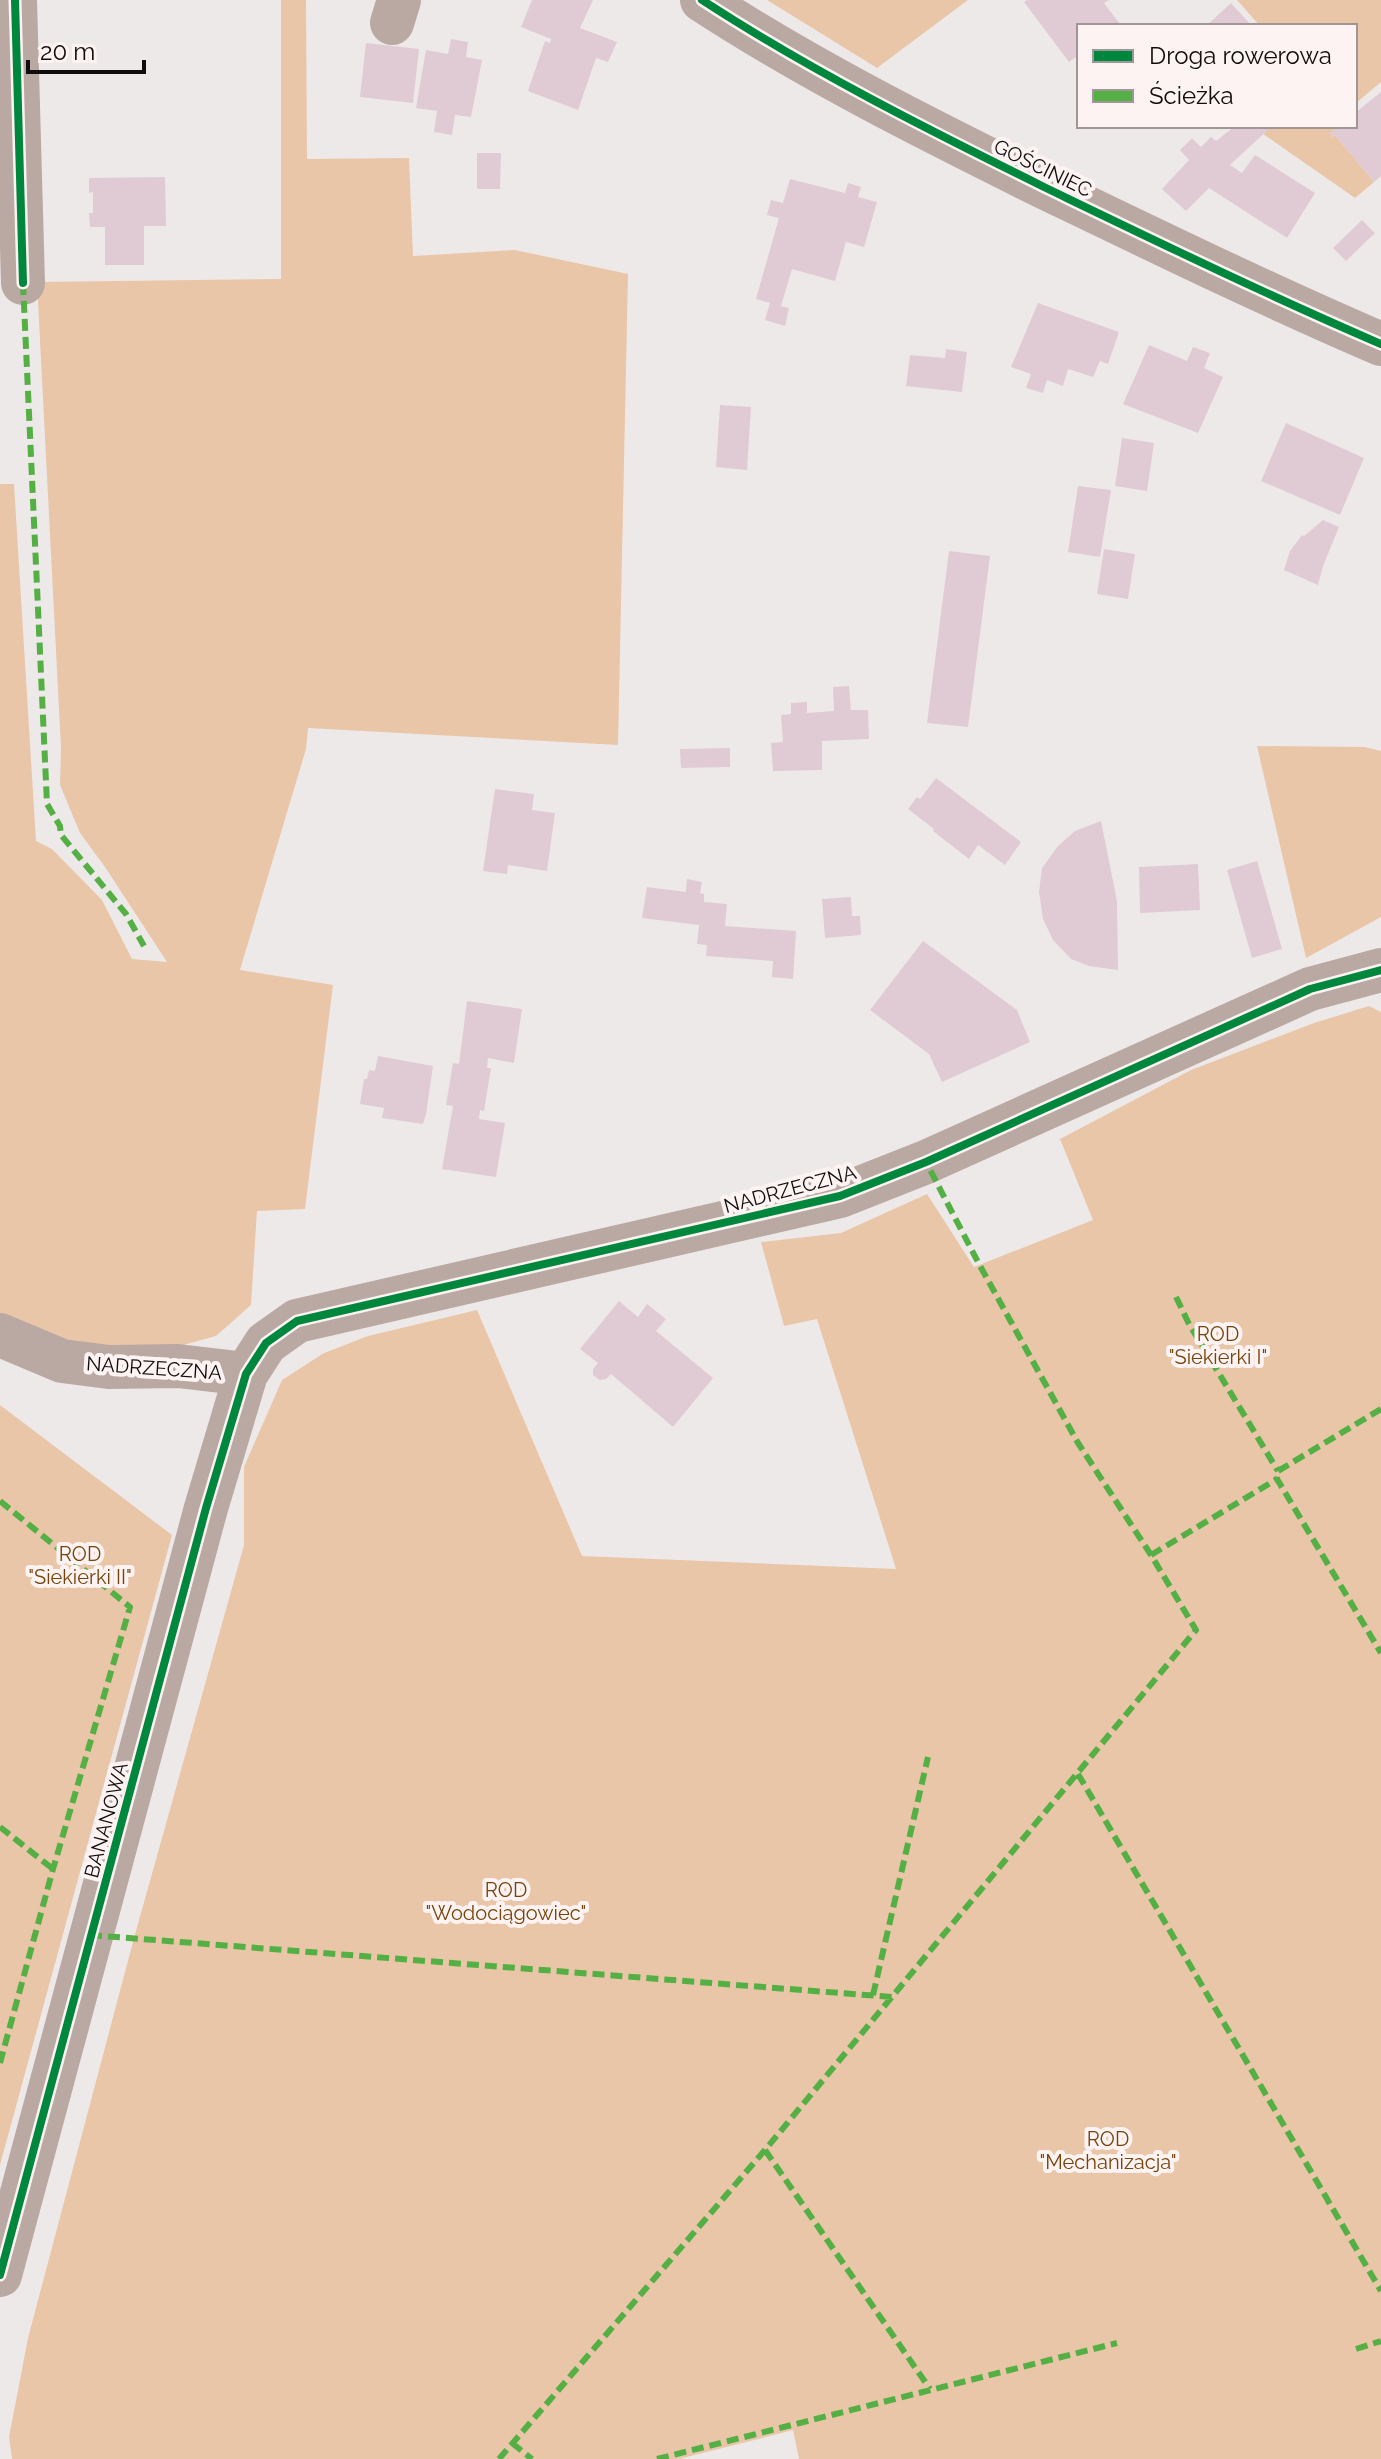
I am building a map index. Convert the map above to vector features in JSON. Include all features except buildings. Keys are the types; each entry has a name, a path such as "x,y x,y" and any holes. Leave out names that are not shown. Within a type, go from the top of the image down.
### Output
{"street":[{"path":"15,0 23,283"},
{"name":"GOŚCINIEC","path":"702,0 795,58 966,149 1200,263 1381,344"},
{"name":"NADRZECZNA","path":"0,1335 62,1361 109,1367 178,1366 246,1374 266,1343 297,1321 840,1196 926,1162 1310,989 1381,970"},
{"name":"BANANOWA","path":"0,2275 206,1508 246,1374"}],"green space":[{"path":"281,0 306,0 307,159 409,158 413,256 515,250 628,274 618,745 308,728 306,749 240,970 333,985 305,1209 257,1211 251,1305 216,1336 176,1347 89,1350 0,1319 0,484 14,484 36,841 52,849 102,900 132,959 167,962 80,833 60,785 61,748 37,282 281,279"},
{"path":"767,0 968,0 877,68"},
{"path":"1237,0 1381,0 1381,82 1357,102 1357,24 1258,24"},
{"path":"1270,128 1337,128 1330,134 1335,135 1374,182 1355,198 1263,134"},
{"path":"1257,746 1365,747 1381,751 1381,917 1306,958"},
{"path":"1369,1006 1381,1012 1381,2459 799,2459 793,2430 679,2459 12,2459 9,2437 28,2338 134,1938 244,1545 244,1467 282,1380 324,1353 368,1336 477,1310 582,1556 896,1569 817,1319 784,1326 761,1242 841,1233 927,1194 974,1267 1093,1220 1060,1139 1191,1070 1314,1023"},
{"name":"ROD \"Siekierki II\"","path":"0,1405 172,1535 0,2165"}],"marked path":[{"path":"23,283 47,804 60,826 61,835 126,914 144,946"},
{"path":"499,2459 765,2150 1196,1630 1078,1443 926,1162"},
{"path":"1176,1297 1189,1324 1278,1471"},
{"path":"1381,1409 1278,1471 1277,1479 1381,1653"},
{"path":"1151,1555 1277,1479"},
{"path":"0,1501 130,1607 0,2063"},
{"path":"873,1995 928,1757"},
{"path":"1078,1774 1381,2291"},
{"path":"0,1827 53,1869"},
{"path":"90,1935 892,1997"},
{"path":"765,2150 930,2389"},
{"path":"1356,2349 1381,2341"},
{"path":"657,2459 1117,2343"},
{"path":"512,2443 532,2459"}],"cycle path":[{"path":"15,0 23,283"},
{"path":"702,0 827,75 957,143 1212,267 1381,344"},
{"path":"0,2275 206,1508 246,1374 266,1343 297,1321 840,1196 926,1162 1310,989 1381,970"}],"park label":[{"name":"ROD \"Siekierki I\"","path":"1218,1346"},
{"name":"ROD \"Wodociągowiec\"","path":"506,1902"},
{"name":"ROD \"Mechanizacja\"","path":"1108,2150"}]}
